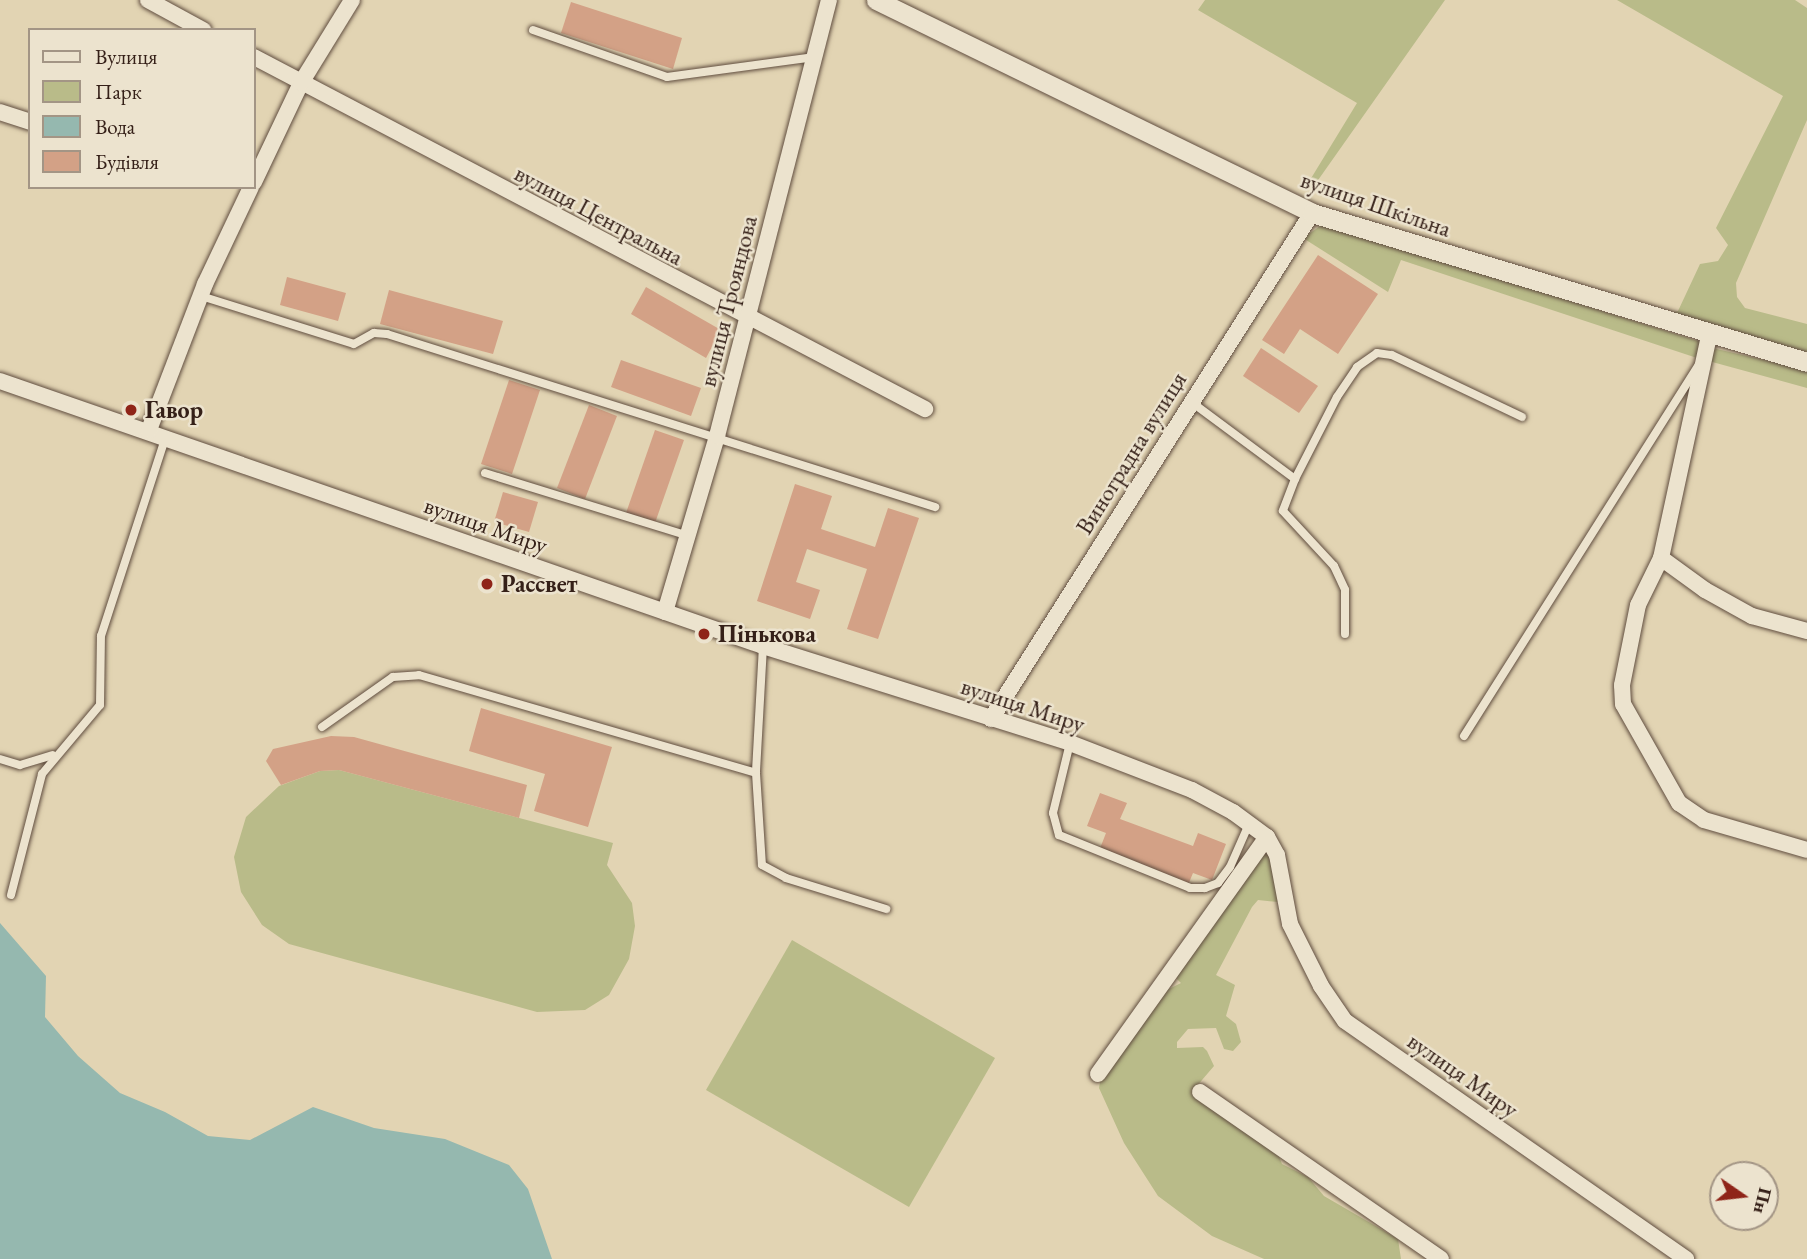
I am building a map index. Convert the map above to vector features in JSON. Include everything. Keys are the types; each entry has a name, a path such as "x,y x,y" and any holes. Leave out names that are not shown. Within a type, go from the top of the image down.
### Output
{"street":[{"path":"148,0 199,28"},
{"path":"256,178 301,83 352,0"},
{"name":"вулиця Трояндова","path":"664,612 717,436 829,0"},
{"name":"вулиця Шкільна","path":"876,0 1312,213 1709,336 1807,362"},
{"name":"вулиця Центральна","path":"256,58 748,319 925,409"},
{"path":"0,112 28,121"},
{"path":"149,430 201,296 250,189"},
{"name":"Виноградна вулиця","path":"991,719 1190,401 1312,213"},
{"path":"1709,336 1661,558 1638,605 1622,685 1623,704 1679,803 1704,820 1807,850"},
{"name":"вулиця Миру","path":"0,381 149,430 763,646 1070,743 1192,790 1267,837 1277,855 1290,924 1321,986 1345,1021 1686,1259"},
{"path":"1661,558 1705,590 1752,615 1807,631"},
{"path":"1098,1074 1267,837"},
{"path":"1200,1091 1441,1259"}],"lane":[{"path":"533,30 667,77 815,57"},
{"path":"201,296 354,344 374,333 387,334 717,436 934,507"},
{"path":"1345,634 1345,590 1334,566 1283,512 1295,479 1337,397 1357,367 1377,353 1392,355 1521,417"},
{"path":"1464,736 1704,357"},
{"path":"1190,401 1295,479"},
{"path":"0,760 20,765 53,755 77,736 100,705 101,636 166,436"},
{"path":"485,473 685,535"},
{"path":"763,646 756,773 762,865 786,878 886,909"},
{"path":"322,727 393,677 419,675 756,773"},
{"path":"1070,743 1053,813 1059,835 1190,888 1205,888 1218,883 1230,867 1249,824"},
{"path":"11,895 42,774 53,755"}],"green space":[{"path":"1205,0 1445,0 1316,183 1310,180 1357,103 1198,10"},
{"path":"1617,0 1795,0 1807,8 1807,120 1736,283 1737,297 1745,308 1807,324 1807,352 1664,314 1678,311 1700,264 1718,261 1728,245 1716,228 1783,96"},
{"path":"1323,224 1698,341 1704,346 1807,370 1807,388 1694,357 1401,260 1388,292 1303,238"},
{"path":"339,770 613,843 607,865 632,903 635,926 629,959 609,995 585,1010 537,1012 289,944 262,925 241,892 234,857 246,817 279,786 320,771"},
{"path":"1269,852 1280,893 1278,902 1258,900 1252,907 1216,975 1235,985 1226,1016 1236,1024 1241,1042 1233,1051 1224,1049 1216,1028 1188,1029 1177,1042 1177,1048 1203,1047 1214,1066 1196,1087 1278,1154 1282,1164 1308,1177 1324,1196 1398,1239 1401,1259 1264,1259 1212,1236 1158,1196 1124,1143 1099,1088 1101,1076 1165,991 1181,983 1175,977 1262,853"},
{"path":"792,940 995,1058 909,1207 706,1090"}],"water":[{"path":"0,923 46,976 45,1017 78,1056 120,1093 165,1112 208,1136 250,1140 313,1107 374,1128 445,1139 509,1165 528,1189 552,1259 0,1259"}],"building":[{"path":"571,2 682,38 673,69 561,33"},
{"path":"1318,255 1378,294 1338,354 1300,329 1284,354 1262,340"},
{"path":"287,277 346,293 338,321 280,305"},
{"path":"646,287 721,330 706,358 631,314"},
{"path":"389,290 503,321 493,354 380,324"},
{"path":"1261,348 1318,386 1299,413 1243,376"},
{"path":"621,360 701,388 691,416 611,387"},
{"path":"509,380 540,390 512,474 481,464"},
{"path":"589,405 617,416 585,499 557,488"},
{"path":"655,430 684,440 655,523 626,513"},
{"path":"795,484 832,496 821,529 875,547 888,508 919,518 878,639 847,629 867,569 807,549 796,582 820,590 810,619 757,601"},
{"path":"503,492 538,502 529,532 494,522"},
{"path":"481,708 612,747 588,827 534,811 545,774 469,751"},
{"path":"331,736 354,737 527,785 519,818 339,770 320,771 281,785 266,761 273,749"},
{"path":"1100,793 1127,803 1120,819 1193,846 1198,833 1226,844 1212,880 1193,873 1188,885 1099,851 1106,833 1087,826"}],"place":[{"name":"Гавор","path":"131,410"},
{"name":"Рассвет","path":"487,584"},
{"name":"Пінькова","path":"704,634"}]}
